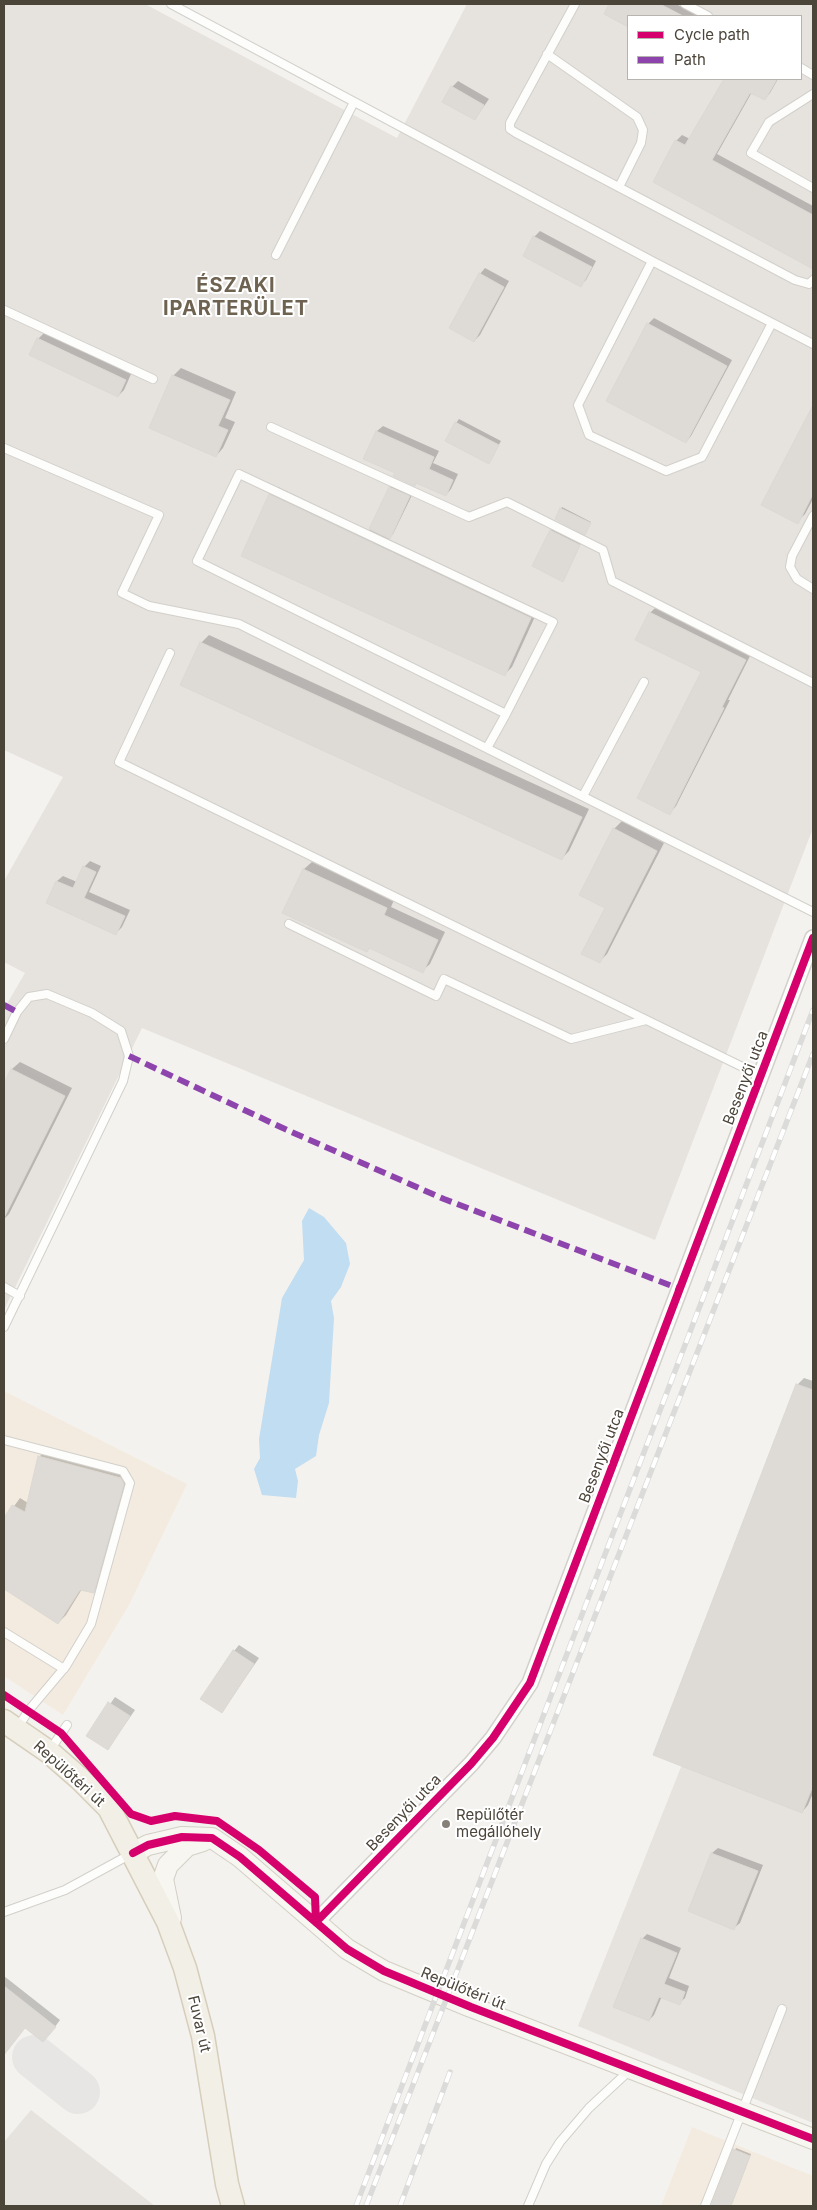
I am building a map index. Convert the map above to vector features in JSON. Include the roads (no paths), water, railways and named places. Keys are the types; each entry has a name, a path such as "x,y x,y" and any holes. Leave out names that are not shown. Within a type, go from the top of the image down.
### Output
{"main road":[{"name":"Repülőtéri út","path":"10,1725 49,1752 109,1808 132,1853"},
{"name":"Fuvar út","path":"132,1853 152,1886 179,1949 204,2036 227,2184 233,2206"}],"street":[{"name":"Besenyői utca","path":"316,1922 471,1764 493,1738 530,1683 813,938"},
{"path":"132,1853 148,1845 182,1837 212,1838"},
{"name":"Repülőtéri út","path":"212,1838 240,1857 347,1949 392,1974 813,2139"},
{"path":"179,1949 163,1879 168,1865 180,1851 187,1846 212,1838"}],"lane":[{"path":"171,4 652,261 813,344"},
{"path":"575,4 510,123 510,128 516,133 795,280 809,284 813,280"},
{"path":"685,4 706,15"},
{"path":"547,54 637,117 643,130 641,143 619,187"},
{"path":"802,69 813,75"},
{"path":"813,94 769,122 751,153 813,188"},
{"path":"276,255 354,102"},
{"path":"652,261 578,405 589,435 666,471 702,457 772,323"},
{"path":"4,310 153,380"},
{"path":"271,427 469,517 507,502 603,550 612,581 813,683"},
{"path":"4,448 159,515 122,593 149,606 239,624 813,912"},
{"path":"487,748 506,714 553,622 239,474 196,560 506,714"},
{"path":"813,516 792,556 790,567 796,579 813,589"},
{"path":"170,653 119,762 761,1076"},
{"path":"583,796 644,682"},
{"path":"289,924 436,996 444,979 571,1039 646,1020"},
{"path":"4,1039 17,1012 29,997 47,994 92,1013 120,1031 129,1056 123,1081 4,1327"},
{"path":"4,1287 20,1296"},
{"path":"4,1440 123,1471 130,1483 91,1624 64,1668 29,1710 10,1725"},
{"path":"4,1632 64,1668"},
{"path":"49,1752 66,1725"},
{"path":"4,1912 66,1890 132,1853"},
{"path":"705,2206 782,2009"},
{"path":"528,2206 546,2164 560,2142 589,2108 632,2069"}],"water":[{"path":"309,1208 324,1217 346,1243 350,1264 341,1287 331,1301 334,1318 329,1403 319,1435 316,1456 295,1469 298,1481 296,1498 262,1495 254,1469 260,1458 259,1439 282,1298 304,1260 302,1221"}],"railway":[{"path":"356,2206 813,1010"},
{"path":"366,2206 813,1054"},
{"path":"400,2206 450,2072"}],"place":[{"name":"Repülőtér megállóhely","path":"446,1824"}],"district":[{"name":"ÉSZAKI IPARTERÜLET","path":"236,298"}]}
